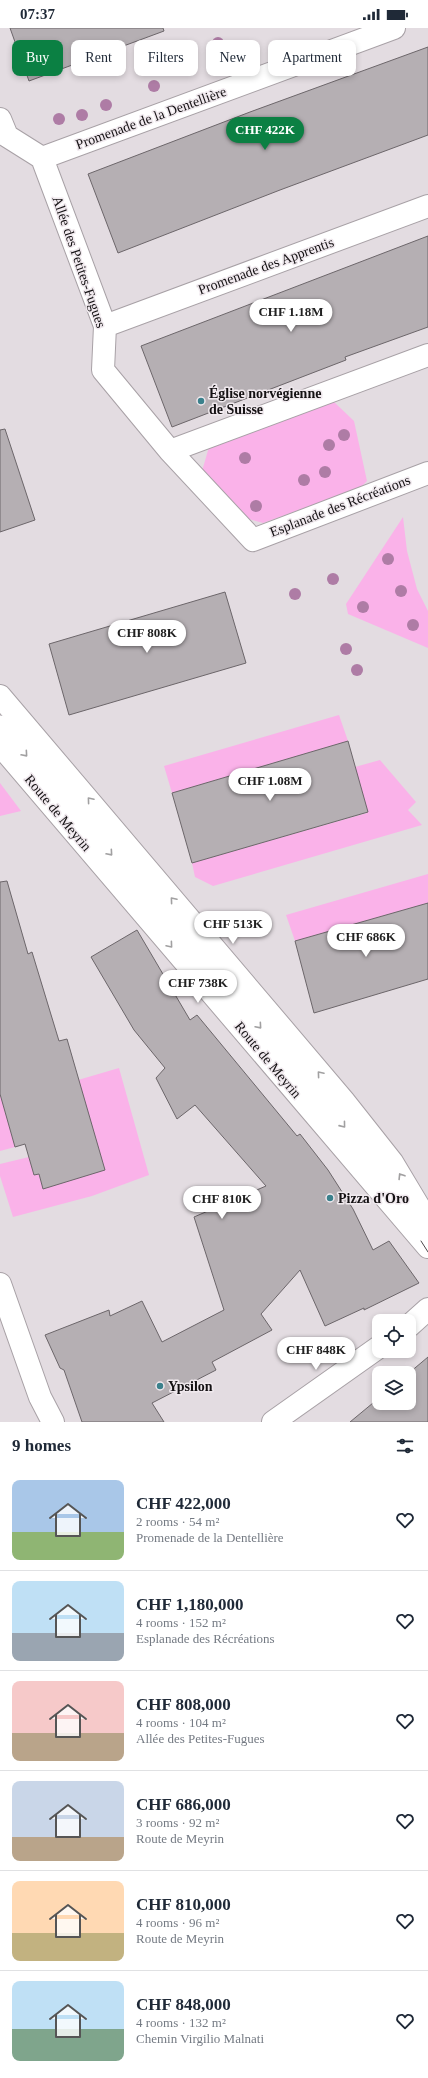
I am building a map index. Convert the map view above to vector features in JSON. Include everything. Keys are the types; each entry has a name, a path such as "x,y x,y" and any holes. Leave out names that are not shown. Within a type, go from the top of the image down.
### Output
{"street":[{"name":"Promenade de la Dentellière","path":"42,158 394,28"},
{"path":"3,127 42,158"},
{"name":"Allée des Petites-Fugues","path":"42,158 105,326 102,370 170,451 252,540"},
{"name":"Promenade des Apprentis","path":"105,326 428,206"},
{"path":"170,451 428,355"},
{"name":"Esplanade des Récréations","path":"252,540 428,473"},
{"path":"0,696 343,1100 392,1162 426,1236"},
{"name":"Route de Meyrin","path":"0,744 426,1236"},
{"path":"0,1284 40,1397 53,1422"},
{"path":"273,1422 372,1353"}],"lane":[{"path":"0,725 331,1110 380,1170 426,1236"}],"shaded area":[{"path":"333,401 354,421 367,481 360,488 263,523 245,518 202,471 209,447"},
{"path":"403,517 407,551 417,589 428,611 428,648 348,614 346,604"},
{"path":"339,715 348,741 172,793 164,766"},
{"path":"380,760 416,802 408,810 422,825 213,886 195,877 192,863 367,813 355,767"},
{"path":"0,783 21,811 0,816"},
{"path":"428,874 428,903 295,941 286,915"},
{"path":"119,1068 149,1175 92,1196 13,1217 0,1176 0,1164 29,1157 34,1175 39,1174 78,1080"},
{"path":"0,1094 15,1147 0,1151"}],"building":[{"path":"10,28 163,28 164,31 140,40 134,40 134,42 126,45 126,40 71,40 71,65 63,68 63,40 14,40"},
{"path":"428,47 428,135 280,190 118,253 88,174 250,112 349,76 356,76 356,73"},
{"path":"27,76 42,76 29,81"},
{"path":"428,236 428,327 345,357 346,360 172,427 141,346"},
{"path":"5,429 35,520 0,532 0,430"},
{"path":"225,592 246,663 69,715 49,644"},
{"path":"348,741 368,812 192,863 172,793"},
{"path":"7,881 28,954 32,952 59,1041 67,1039 105,1170 43,1189 39,1174 34,1175 25,1144 15,1147 0,1094 0,882"},
{"path":"428,903 428,979 314,1013 295,941"},
{"path":"137,930 190,1020 197,1015 297,1136 300,1134 328,1170 353,1209 373,1250 389,1241 419,1283 364,1310 364,1308 325,1326 300,1270 261,1314 272,1330 212,1362 216,1370 152,1403 164,1422 82,1422 64,1370 60,1368 45,1335 109,1310 110,1316 142,1301 162,1342 224,1310 194,1217 266,1186 195,1105 177,1119 156,1078 165,1068 134,1030 91,957"},
{"path":"428,1357 428,1422 350,1422 372,1404 372,1410 416,1410 416,1367"}],"tram line":[{"path":"421,1241 428,1252"}],"place":[{"name":"Église norvégienne de Suisse","path":"201,401"},
{"name":"Pizza d'Oro","path":"330,1198"},
{"name":"Ypsilon","path":"160,1386"}]}
